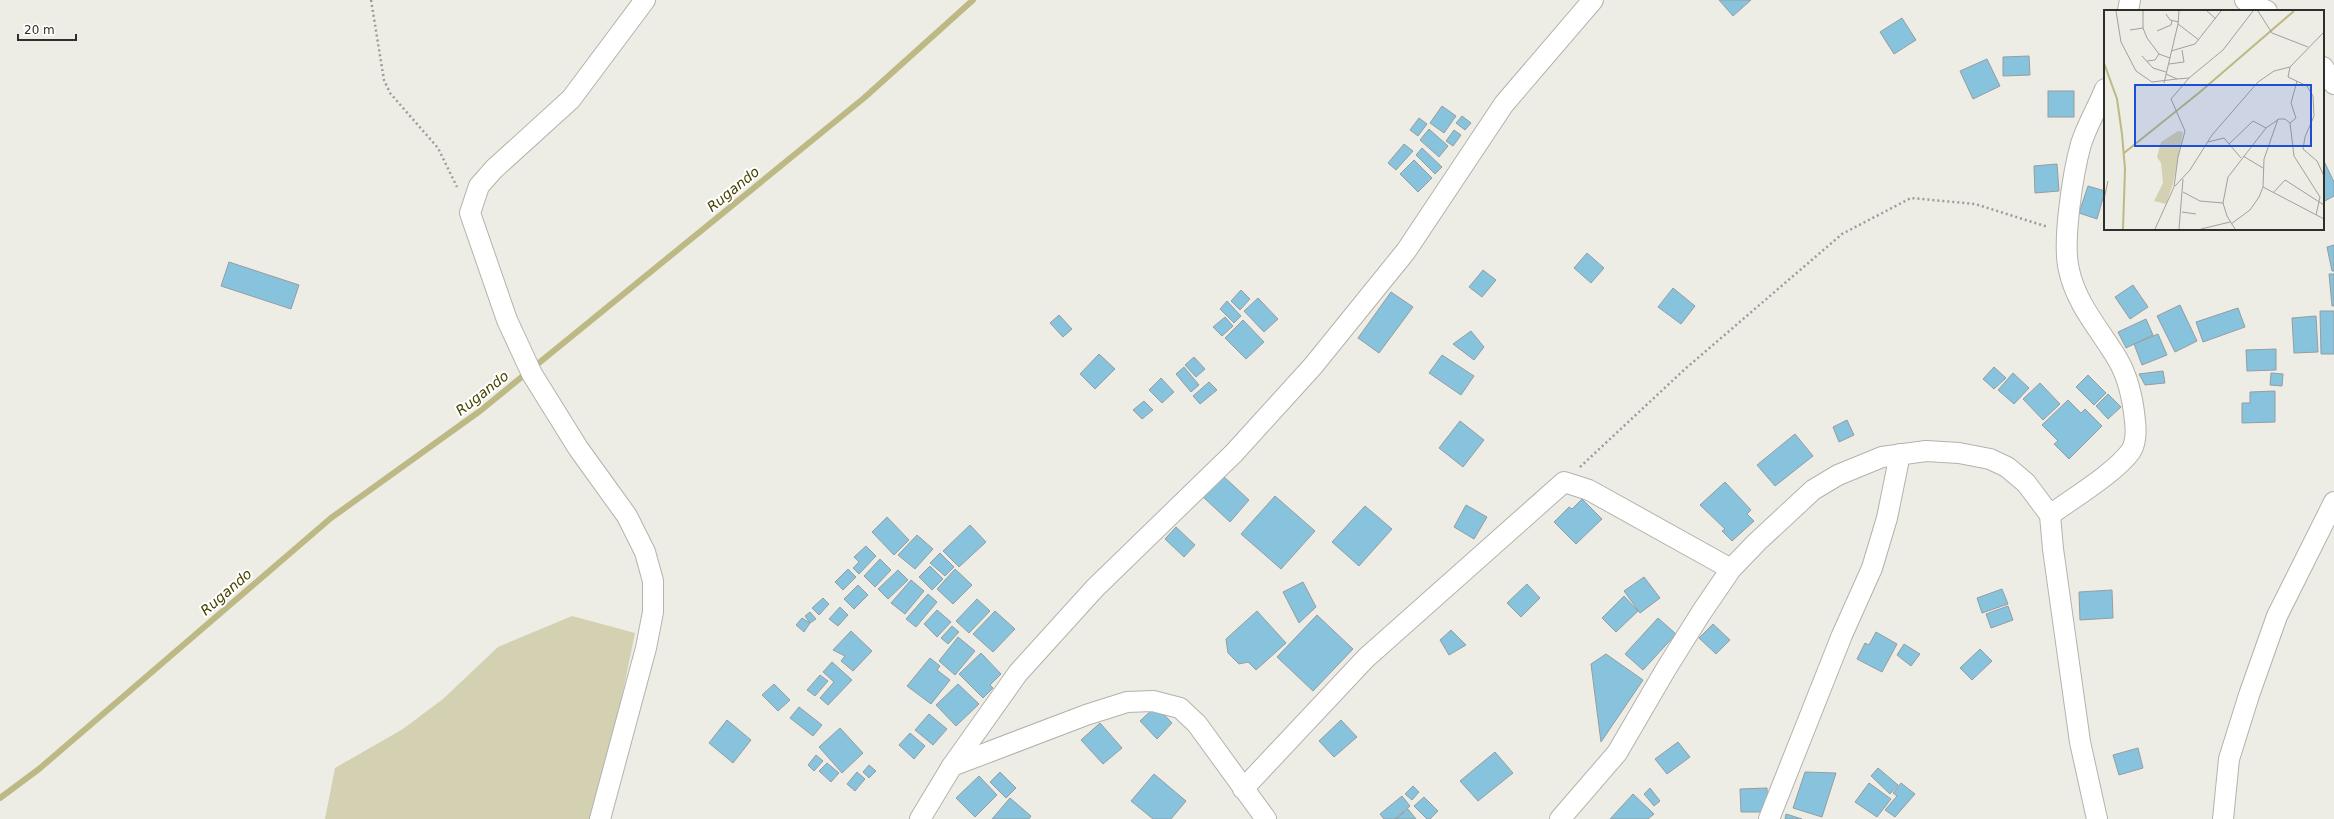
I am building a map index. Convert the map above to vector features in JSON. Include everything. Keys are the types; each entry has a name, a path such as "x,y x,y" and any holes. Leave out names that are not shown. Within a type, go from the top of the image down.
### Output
{"street":[{"path":"600,819 646,648 653,612 653,581 645,552 627,516 578,448 532,374 507,320 470,213 479,186 494,169 571,99 645,0"},
{"path":"920,819 952,766 1018,673 1055,630 1248,438 1339,335 1406,251 1504,104 1594,0"},
{"path":"2128,10 2130,0"},
{"path":"2245,0 2265,10"},
{"path":"2324,69 2334,84"},
{"path":"2050,515 2119,464 2132,450 2135,427 2129,387 2119,361 2075,290 2068,270 2066,245 2074,181 2081,144 2104,91"},
{"path":"1560,819 1616,753 1666,669 1731,569 1776,522 1813,490 1838,475 1882,457 1926,451 1959,453 1990,459 2007,467 2026,483 2050,515 2053,549 2080,742 2097,819"},
{"path":"1769,819 1833,656 1872,568 1887,518 1900,454"},
{"path":"1243,789 1366,658 1564,482 1589,490 1731,569"},
{"path":"2223,819 2229,759 2249,695 2277,616 2334,502"},
{"path":"952,766 1086,715 1127,702 1153,701 1180,708 1198,724 1243,789 1266,819"}],"path":[{"path":"371,0 371,11 384,80 390,93 438,148 470,213"},
{"path":"1564,482 1685,369 1842,234 1912,198 1975,204 2068,233"}],"shaded area":[{"path":"572,616 635,633 605,779 591,819 325,819 335,768 403,729 443,699 498,647"}],"building":[{"path":"1719,0 1751,0 1733,16"},
{"path":"1902,18 1916,40 1894,54 1880,32"},
{"path":"2029,56 2030,75 2003,76 2003,57"},
{"path":"1987,59 2000,86 1973,99 1960,71"},
{"path":"2048,91 2074,91 2074,117 2048,117"},
{"path":"1442,106 1456,116 1444,133 1430,123"},
{"path":"1462,116 1471,123 1465,130 1456,123"},
{"path":"1419,118 1427,124 1418,136 1410,130"},
{"path":"1429,129 1448,146 1439,157 1420,140"},
{"path":"1454,130 1461,135 1453,146 1446,141"},
{"path":"1404,144 1413,151 1396,170 1388,163"},
{"path":"1422,148 1442,167 1435,174 1416,155"},
{"path":"1414,160 1432,178 1418,192 1400,174"},
{"path":"2324,161 2334,182 2334,196 2324,201"},
{"path":"2057,164 2059,191 2035,193 2034,166"},
{"path":"2088,186 2104,191 2097,219 2079,213"},
{"path":"2334,245 2334,271 2332,271 2327,247"},
{"path":"1587,253 1604,268 1591,283 1574,268"},
{"path":"229,262 299,285 291,309 221,286"},
{"path":"1483,270 1496,280 1482,297 1469,287"},
{"path":"2329,274 2334,274 2334,306 2332,306"},
{"path":"2133,285 2148,307 2130,319 2115,297"},
{"path":"1673,288 1695,306 1681,324 1658,307"},
{"path":"1241,290 1250,299 1240,310 1231,301"},
{"path":"1391,292 1413,307 1379,353 1358,338"},
{"path":"1258,298 1278,319 1264,332 1244,311"},
{"path":"1227,301 1241,316 1234,323 1220,309"},
{"path":"2180,305 2197,341 2175,352 2157,316"},
{"path":"2238,308 2245,327 2203,342 2196,322"},
{"path":"2320,311 2334,311 2334,354 2321,354"},
{"path":"1059,315 1072,329 1063,337 1050,323"},
{"path":"2316,316 2318,352 2294,353 2292,318"},
{"path":"1225,317 1233,326 1222,336 1213,327"},
{"path":"2146,319 2153,335 2126,348 2118,332"},
{"path":"1243,320 1264,342 1246,359 1225,338"},
{"path":"1471,331 1484,347 1474,360 1453,344"},
{"path":"2158,334 2167,355 2142,365 2134,344"},
{"path":"2276,349 2276,370 2247,371 2246,350"},
{"path":"1099,354 1115,369 1095,389 1080,374"},
{"path":"1442,355 1474,376 1461,395 1429,373"},
{"path":"1194,357 1205,369 1196,377 1185,365"},
{"path":"1184,367 1199,385 1191,392 1176,374"},
{"path":"1994,367 2006,378 1994,389 1983,379"},
{"path":"2163,371 2165,383 2145,385 2139,374"},
{"path":"2013,373 2029,388 2014,404 1998,390"},
{"path":"2271,373 2283,374 2282,386 2270,385"},
{"path":"2088,375 2106,393 2094,405 2076,387"},
{"path":"1161,378 1174,392 1162,403 1149,390"},
{"path":"1209,382 1217,390 1200,404 1193,396"},
{"path":"2040,383 2060,404 2043,420 2023,399"},
{"path":"2275,391 2275,422 2242,423 2242,403 2250,403 2250,392"},
{"path":"2108,394 2121,407 2108,419 2096,406"},
{"path":"2068,400 2081,413 2085,409 2102,426 2069,459 2054,444 2058,441 2042,425"},
{"path":"1144,401 1153,410 1142,419 1133,410"},
{"path":"1847,420 1854,435 1839,442 1833,427"},
{"path":"1460,421 1484,440 1463,467 1439,448"},
{"path":"1795,434 1813,456 1775,486 1757,465"},
{"path":"1222,475 1249,500 1230,522 1202,496"},
{"path":"1725,482 1751,510 1747,514 1754,521 1732,541 1722,531 1725,529 1700,505"},
{"path":"1275,496 1315,531 1281,569 1241,534"},
{"path":"1582,499 1602,519 1576,544 1554,522 1569,507 1572,509"},
{"path":"1466,505 1487,517 1474,539 1454,527"},
{"path":"1365,506 1392,529 1359,566 1332,542"},
{"path":"887,517 909,540 894,555 872,532"},
{"path":"970,525 986,542 959,567 943,551"},
{"path":"1176,527 1195,545 1184,557 1165,539"},
{"path":"917,535 933,549 915,569 898,555"},
{"path":"866,546 876,556 859,574 853,568 859,562 854,557"},
{"path":"940,553 954,567 945,576 930,563"},
{"path":"880,559 891,570 875,587 864,576"},
{"path":"930,566 943,579 932,590 919,577"},
{"path":"848,569 856,577 843,590 835,582"},
{"path":"955,569 972,585 953,604 937,589"},
{"path":"898,570 908,580 888,599 878,589"},
{"path":"1644,577 1660,598 1640,613 1624,591"},
{"path":"911,580 924,591 905,614 891,603"},
{"path":"1303,582 1316,607 1299,623 1283,592"},
{"path":"1527,584 1540,598 1521,617 1507,603"},
{"path":"858,585 868,595 854,609 844,599"},
{"path":"2002,589 2008,604 1982,613 1977,598"},
{"path":"2112,590 2113,618 2080,620 2079,592"},
{"path":"928,594 937,602 916,627 906,619"},
{"path":"1624,596 1638,611 1616,632 1602,618"},
{"path":"823,598 829,604 819,615 812,608"},
{"path":"977,599 990,611 969,633 956,621"},
{"path":"2008,606 2013,620 1991,628 1986,614"},
{"path":"840,607 848,615 838,626 829,619"},
{"path":"937,610 951,622 937,637 924,624"},
{"path":"995,611 1015,629 993,652 973,634"},
{"path":"1257,611 1286,643 1256,670 1248,662 1239,664 1228,653 1226,639"},
{"path":"810,612 816,619 810,623 805,616"},
{"path":"1317,615 1353,649 1313,691 1277,657"},
{"path":"802,618 810,623 804,632 796,625"},
{"path":"1658,618 1676,634 1643,670 1625,654"},
{"path":"1713,624 1730,640 1716,654 1699,638"},
{"path":"952,626 959,632 948,644 941,638"},
{"path":"1451,630 1466,645 1449,655 1440,640"},
{"path":"851,631 872,651 853,671 841,661 845,656 833,650"},
{"path":"1876,632 1897,644 1882,672 1857,659 1865,643 1869,645"},
{"path":"958,637 975,651 955,675 939,661"},
{"path":"1904,644 1920,654 1911,666 1897,655"},
{"path":"1980,649 1992,661 1972,680 1960,668"},
{"path":"981,653 1001,674 990,685 993,688 983,698 959,674"},
{"path":"1606,654 1643,680 1601,742 1591,664"},
{"path":"930,658 940,666 937,670 950,680 931,704 907,686"},
{"path":"832,662 852,680 828,705 820,698 834,682 823,672"},
{"path":"820,675 828,681 815,696 807,690"},
{"path":"774,684 790,700 778,711 762,695"},
{"path":"958,684 979,704 956,726 936,705"},
{"path":"1156,706 1172,723 1157,739 1140,721"},
{"path":"799,707 822,725 813,736 790,718"},
{"path":"929,714 947,729 933,745 915,730"},
{"path":"727,720 751,740 733,763 709,743"},
{"path":"1341,720 1357,737 1334,757 1319,741"},
{"path":"1100,723 1122,748 1103,764 1081,740"},
{"path":"840,728 863,753 842,773 819,747"},
{"path":"910,733 925,746 914,759 899,745"},
{"path":"1678,742 1690,757 1667,774 1655,759"},
{"path":"2138,748 2143,768 2119,775 2113,755"},
{"path":"1495,752 1513,773 1478,801 1460,781"},
{"path":"816,755 823,761 814,771 808,765"},
{"path":"827,763 839,773 831,782 819,771"},
{"path":"869,765 876,771 869,778 863,772"},
{"path":"1878,768 1898,785 1890,794 1871,776"},
{"path":"857,772 865,779 855,791 847,784"},
{"path":"1000,772 1016,788 1006,798 990,782"},
{"path":"1805,772 1836,773 1822,817 1793,808"},
{"path":"1154,774 1186,801 1171,819 1153,819 1131,801"},
{"path":"979,776 997,795 975,817 956,798"},
{"path":"1869,783 1891,799 1877,817 1855,802"},
{"path":"1901,783 1915,794 1895,817 1885,810 1897,796 1893,793"},
{"path":"1413,786 1419,792 1412,800 1405,794"},
{"path":"1650,788 1660,801 1654,806 1644,794"},
{"path":"1767,788 1768,812 1741,812 1740,789"},
{"path":"1633,794 1654,814 1648,819 1610,819"},
{"path":"1402,796 1410,806 1395,819 1384,819 1380,814"},
{"path":"1424,797 1438,811 1430,819 1427,819 1414,806"},
{"path":"1010,798 1031,816 1029,819 992,819"},
{"path":"1408,809 1416,819 1396,819"},
{"path":"1786,814 1802,819 1785,819"}],"waterway":[{"name":"Rugando","path":"0,798 39,769 331,518 480,411 864,98 973,0"}]}
